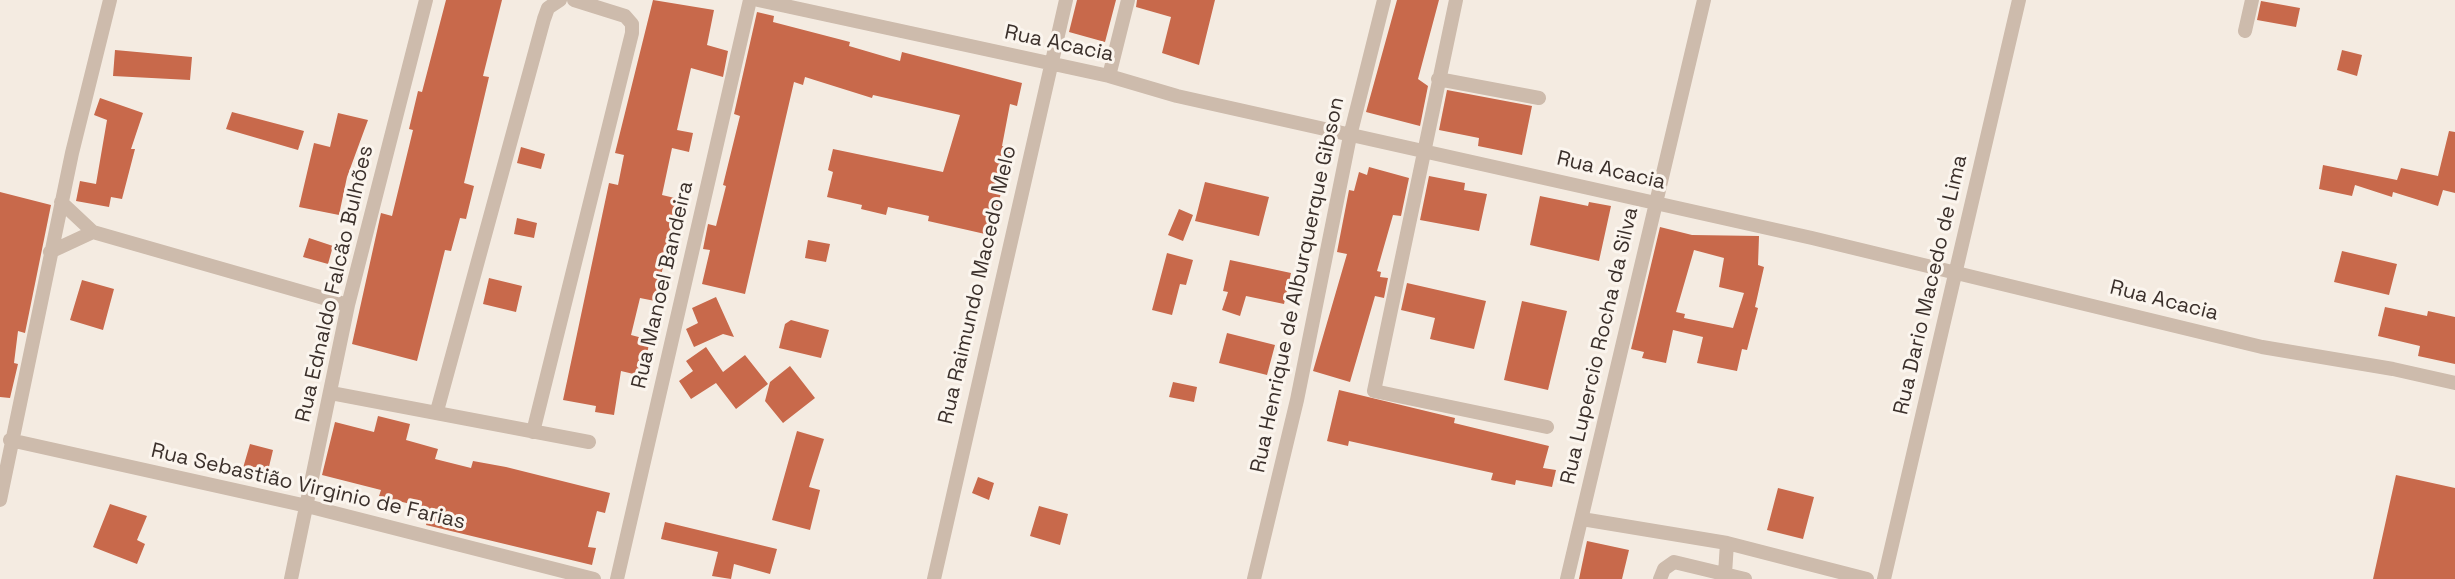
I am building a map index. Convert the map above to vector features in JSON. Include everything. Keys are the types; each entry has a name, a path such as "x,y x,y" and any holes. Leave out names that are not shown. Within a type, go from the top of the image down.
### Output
{"street":[{"path":"0,500 10,440 61,202 110,0"},
{"name":"Rua Ednaldo Falcão Bulhões","path":"291,579 348,305 426,0"},
{"path":"437,411 544,19 548,8 560,0"},
{"path":"533,432 632,33 632,24 625,16 574,0"},
{"name":"Rua Manoel Bandeira","path":"617,579 750,0"},
{"name":"Rua Acacia","path":"758,0 1110,76 1177,96 1350,136 1424,149 1955,271 2262,347 2393,369 2455,383"},
{"name":"Rua Raimundo Macedo Melo","path":"934,579 1049,64 1066,0"},
{"path":"1110,76 1128,0"},
{"name":"Rua Henrique de Alburquerque Gibson","path":"1254,579 1297,400 1350,136 1384,0"},
{"path":"1456,0 1374,391 1547,427"},
{"name":"Rua Lupercio Rocha da Silva","path":"1567,579 1704,0"},
{"name":"Rua Dario Macedo de Lima","path":"1884,579 2019,0"},
{"path":"2245,31 2252,0"},
{"path":"1438,79 1539,98"},
{"path":"61,202 93,232 348,305"},
{"path":"50,252 93,232"},
{"path":"331,393 589,442"},
{"name":"Rua Sebastião Virginio de Farias","path":"10,440 307,506 594,579"},
{"path":"1582,519 1727,543 1867,579"},
{"path":"1725,574 1727,543"},
{"path":"1660,579 1664,569 1674,562 1745,579"}],"building":[{"path":"446,0 502,0 483,76 489,77 464,183 474,186 466,219 460,218 451,251 445,250 417,361 352,344 381,213 392,216 413,130 409,129 418,91 422,92"},
{"path":"653,0 714,10 707,45 728,51 723,77 691,68 677,130 693,133 689,152 672,148 662,195 679,199 655,301 640,298 631,335 650,340 642,376 621,371 614,415 595,412 596,406 563,400 609,183 618,185 624,155 615,153"},
{"path":"1077,0 1116,0 1105,42 1069,32"},
{"path":"1137,0 1215,0 1199,65 1162,53 1171,17 1136,7"},
{"path":"1397,0 1439,0 1418,79 1428,86 1420,126 1366,112"},
{"path":"2261,1 2300,8 2296,27 2257,20"},
{"path":"757,12 774,16 773,22 850,42 849,46 900,61 902,52 1022,83 1017,106 1010,104 1002,146 1012,149 997,209 991,208 985,234 928,221 929,216 888,207 886,215 861,209 862,205 827,197 833,172 828,170 833,149 943,172 960,115 873,95 872,98 805,77 803,85 794,82 745,294 702,284 710,250 703,249 708,224 716,226 726,186 723,185 740,116 734,114"},
{"path":"115,50 192,57 190,80 113,76"},
{"path":"2342,50 2362,55 2357,76 2337,70"},
{"path":"1447,90 1532,106 1522,155 1478,146 1479,138 1439,130"},
{"path":"100,98 143,113 131,149 135,149 122,199 111,197 109,207 76,201 80,181 96,184 107,120 94,115"},
{"path":"232,112 304,131 298,150 226,129"},
{"path":"338,113 368,120 347,177 339,215 299,207 314,143 330,147"},
{"path":"2449,131 2455,132 2455,193 2443,190 2438,206 2393,192 2392,197 2355,185 2352,196 2319,189 2323,165 2397,180 2401,168 2438,176"},
{"path":"521,147 545,154 541,169 517,163"},
{"path":"1369,167 1409,178 1401,216 1393,215 1377,271 1381,272 1380,277 1388,278 1384,298 1375,296 1350,382 1313,371 1347,254 1337,252 1349,190 1354,191 1359,172 1367,175"},
{"path":"1429,176 1465,183 1464,190 1487,194 1479,231 1420,220"},
{"path":"1205,182 1269,197 1259,236 1195,221"},
{"path":"0,192 51,205 25,333 18,331 14,363 18,364 10,398 0,397"},
{"path":"1540,196 1588,206 1589,202 1611,206 1599,261 1530,245"},
{"path":"1179,209 1193,215 1183,241 1168,235"},
{"path":"517,218 537,223 534,238 514,234"},
{"path":"1660,227 1692,235 1759,236 1758,265 1764,267 1755,307 1758,308 1747,350 1742,349 1737,371 1697,363 1703,337 1673,330 1666,363 1642,358 1644,352 1631,349","holes":["1694,250 1724,258 1719,287 1744,293 1733,328 1684,318 1685,314 1676,312"]},
{"path":"309,238 333,246 328,264 303,257"},
{"path":"808,240 830,244 826,262 805,258"},
{"path":"2342,251 2397,264 2389,295 2334,282"},
{"path":"1167,253 1193,260 1186,285 1180,284 1172,315 1152,310"},
{"path":"1230,260 1291,273 1284,304 1246,296 1240,316 1222,310 1228,292 1223,291"},
{"path":"489,278 522,286 516,312 483,304"},
{"path":"82,280 114,289 103,330 70,320"},
{"path":"1407,283 1486,301 1474,349 1430,339 1435,318 1401,310"},
{"path":"716,297 734,337 723,334 694,347 686,329 698,323 692,308"},
{"path":"1522,301 1567,311 1548,390 1504,380"},
{"path":"2385,307 2427,316 2428,311 2455,317 2455,364 2418,356 2420,346 2378,336"},
{"path":"791,320 829,330 821,358 779,348 785,324"},
{"path":"1227,333 1275,345 1267,375 1219,363"},
{"path":"706,347 723,372 745,355 768,384 736,409 716,383 691,399 679,381 693,371 686,361"},
{"path":"790,366 815,398 783,423 765,401 770,382"},
{"path":"1173,382 1197,387 1194,402 1169,397"},
{"path":"1339,390 1455,418 1454,423 1549,446 1543,468 1556,470 1552,487 1516,480 1515,485 1491,480 1493,473 1349,441 1348,446 1327,441"},
{"path":"378,416 410,424 406,440 438,449 435,459 471,468 473,461 506,467 610,493 605,513 597,511 588,547 596,548 592,565 426,525 430,509 379,496 381,490 322,475 335,422 374,432"},
{"path":"797,431 824,439 809,487 820,490 810,530 772,520"},
{"path":"250,444 273,450 267,475 243,468"},
{"path":"2396,475 2455,488 2455,579 2373,579"},
{"path":"978,477 994,483 989,500 972,493"},
{"path":"1778,488 1814,497 1803,539 1767,530"},
{"path":"110,504 147,516 137,540 145,544 137,564 93,547"},
{"path":"1039,506 1068,514 1060,545 1030,536"},
{"path":"665,522 777,549 770,574 734,564 731,579 712,576 718,552 661,539"},
{"path":"1587,541 1629,550 1622,579 1579,579"}]}
